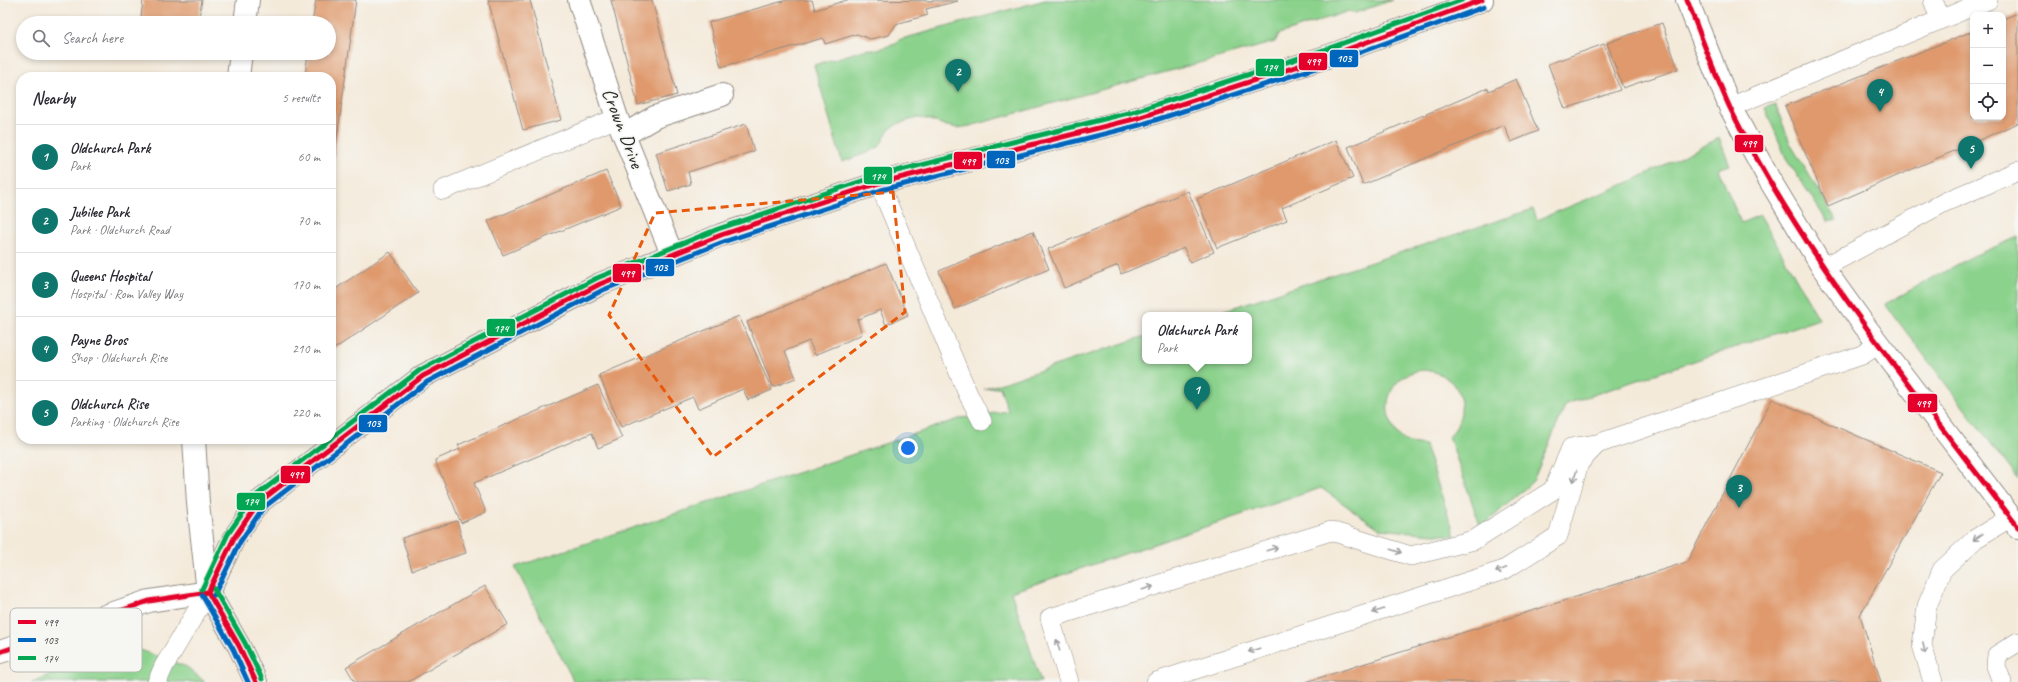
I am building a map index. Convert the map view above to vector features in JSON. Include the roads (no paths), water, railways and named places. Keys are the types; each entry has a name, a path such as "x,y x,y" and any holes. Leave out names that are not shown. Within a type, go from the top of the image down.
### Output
{"street":[{"path":"246,16 248,0"},
{"name":"Crown Drive","path":"579,0 620,126 672,254"},
{"path":"336,443 423,376 600,284 721,235 879,183 1138,118 1326,57 1482,0"},
{"path":"1687,0 1730,107 1769,179 1823,268 2014,522"},
{"path":"239,72 240,60"},
{"path":"620,126 655,117 722,95"},
{"path":"194,444 198,503 208,592 256,682"},
{"path":"208,592 234,538 258,503 335,444"},
{"path":"129,608 149,601 208,592"},
{"path":"0,652 10,649"}],"lane":[{"path":"1933,0 1940,20"},
{"path":"1730,107 1988,0"},
{"path":"443,190 620,126"},
{"path":"1823,268 1945,202 2018,170"},
{"path":"879,183 968,394 982,421"},
{"path":"1068,682 1050,618 1331,531 1411,556 1474,540 1553,490 1571,448 1597,444 1862,355 1879,344"},
{"path":"1156,682 1504,570 1558,536 1579,463 1597,444"},
{"path":"1933,682 1922,644 1927,606 1942,570 1974,539 2014,522"},
{"path":"157,682 164,666 208,592"},
{"path":"2002,682 1996,666 1998,655 2018,642"}],"place":[{"name":"Jubilee Park","path":"958,92"},
{"name":"Payne Bros","path":"1880,112"},
{"name":"Oldchurch Rise","path":"1971,169"},
{"name":"Oldchurch Park","path":"1197,410"},
{"name":"Queens Hospital","path":"1739,508"}]}
